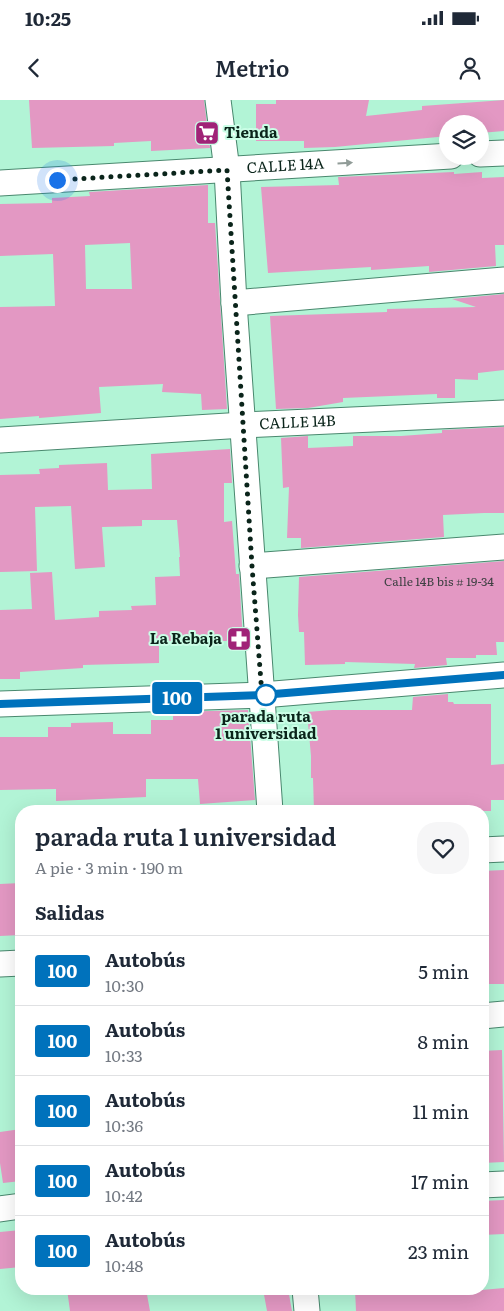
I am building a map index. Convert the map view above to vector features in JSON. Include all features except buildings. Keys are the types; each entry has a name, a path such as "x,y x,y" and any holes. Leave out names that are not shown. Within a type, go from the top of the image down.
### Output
{"street":[{"path":"218,100 227,170 234,303 270,805"},
{"path":"489,154 504,153"},
{"name":"CALLE 14A","path":"0,183 439,157"},
{"path":"234,303 504,280"},
{"name":"CALLE 14B","path":"0,440 244,425 504,413"},
{"path":"252,566 504,547"},
{"path":"0,704 262,695 504,675"},
{"path":"489,850 504,849"},
{"path":"0,964 15,963"},
{"path":"489,1015 504,1014"},
{"path":"489,1185 504,1184"},
{"path":"0,1208 15,1207"},
{"path":"306,1295 307,1311"}],"bus line":[{"name":"100","path":"0,704 262,695 504,675"}],"place":[{"name":"Tienda","path":"207,133"},
{"name":"La Rebaja","path":"239,639"},
{"name":"parada ruta 1 universidad","path":"266,695"}],"route":[{"path":"57,180 227,170 252,566 262,695 266,695"}]}
